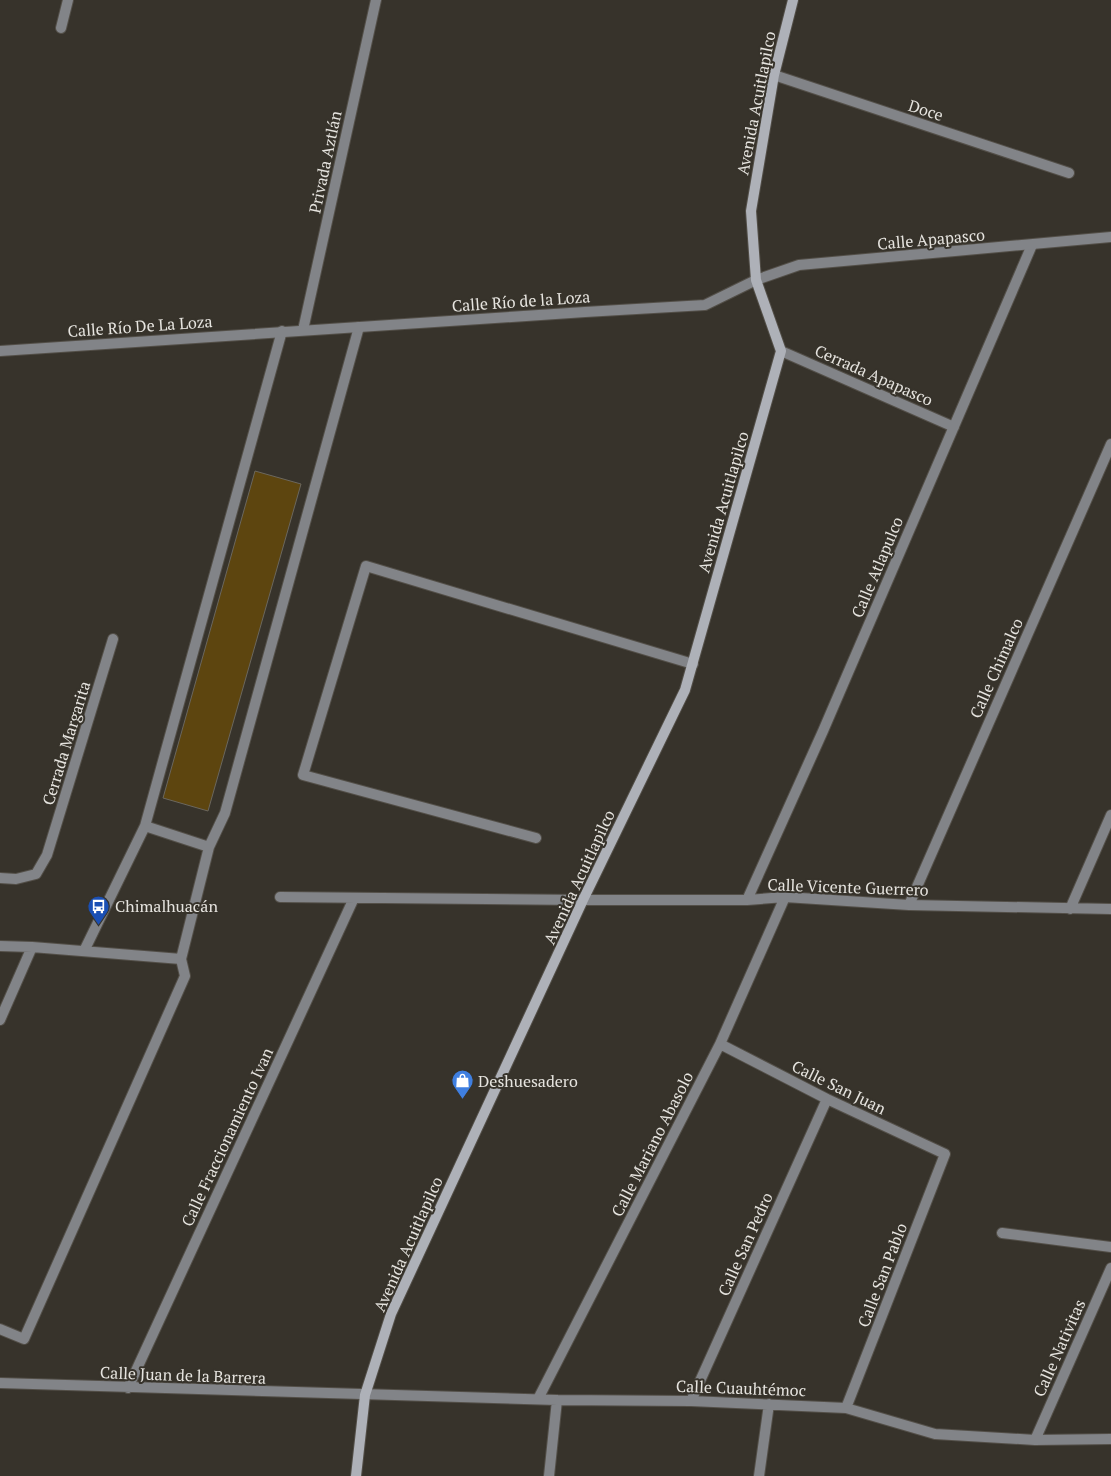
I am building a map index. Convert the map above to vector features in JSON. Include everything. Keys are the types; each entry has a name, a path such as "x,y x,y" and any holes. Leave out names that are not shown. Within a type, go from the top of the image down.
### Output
{"main road":[{"name":"Avenida Acuitlapilco","path":"756,280 751,212 774,75 793,0"},
{"path":"756,280 781,350"},
{"name":"Avenida Acuitlapilco","path":"356,1476 365,1394 391,1314 583,900 685,690 781,350"}],"street":[{"path":"61,28 68,0"},
{"name":"Privada Aztlán","path":"303,330 376,0"},
{"name":"Doce","path":"774,75 1069,173"},
{"name":"Calle Apapasco","path":"756,280 799,265 1111,237"},
{"name":"Calle Atlapulco","path":"748,900 1032,245"},
{"name":"Calle Río de la Loza","path":"282,332 705,305 756,280"},
{"path":"0,1329 24,1339 185,976 181,959 209,847 225,813 359,326"},
{"path":"84,951 144,826 282,332"},
{"name":"Calle Río De La Loza","path":"0,350 282,332"},
{"name":"Cerrada Apapasco","path":"781,350 954,426"},
{"name":"Calle Chimalco","path":"910,905 1111,444"},
{"path":"536,838 303,775 366,566 693,664"},
{"name":"Cerrada Margarita","path":"0,878 16,880 36,874 47,855 113,640"},
{"path":"1070,909 1111,815"},
{"path":"144,826 209,847"},
{"name":"Calle Vicente Guerrero","path":"280,897 583,900 748,900 785,898 910,905 1111,909"},
{"name":"Calle Fraccionamiento Ivan","path":"128,1388 354,898"},
{"name":"Calle Mariano Abasolo","path":"538,1399 720,1044 785,898"},
{"path":"0,946 181,959"},
{"path":"0,1020 32,947"},
{"name":"Calle San Juan","path":"720,1044 827,1099 945,1154"},
{"name":"Calle San Pedro","path":"691,1401 827,1099"},
{"name":"Calle San Pablo","path":"846,1408 945,1154"},
{"path":"1002,1233 1111,1247"},
{"name":"Calle Nativitas","path":"1034,1440 1111,1268"},
{"name":"Calle Juan de la Barrera","path":"0,1384 365,1394"},
{"name":"Calle Cuauhtémoc","path":"365,1394 557,1400 691,1401 846,1408 935,1434 1034,1440 1111,1439"},
{"path":"549,1476 557,1400"},
{"path":"759,1476 768,1404"}],"building":[{"path":"255,471 301,484 208,811 163,798"}],"place":[{"name":"Chimalhuacán","path":"99,925"},
{"name":"Deshuesadero","path":"462,1100"}]}
